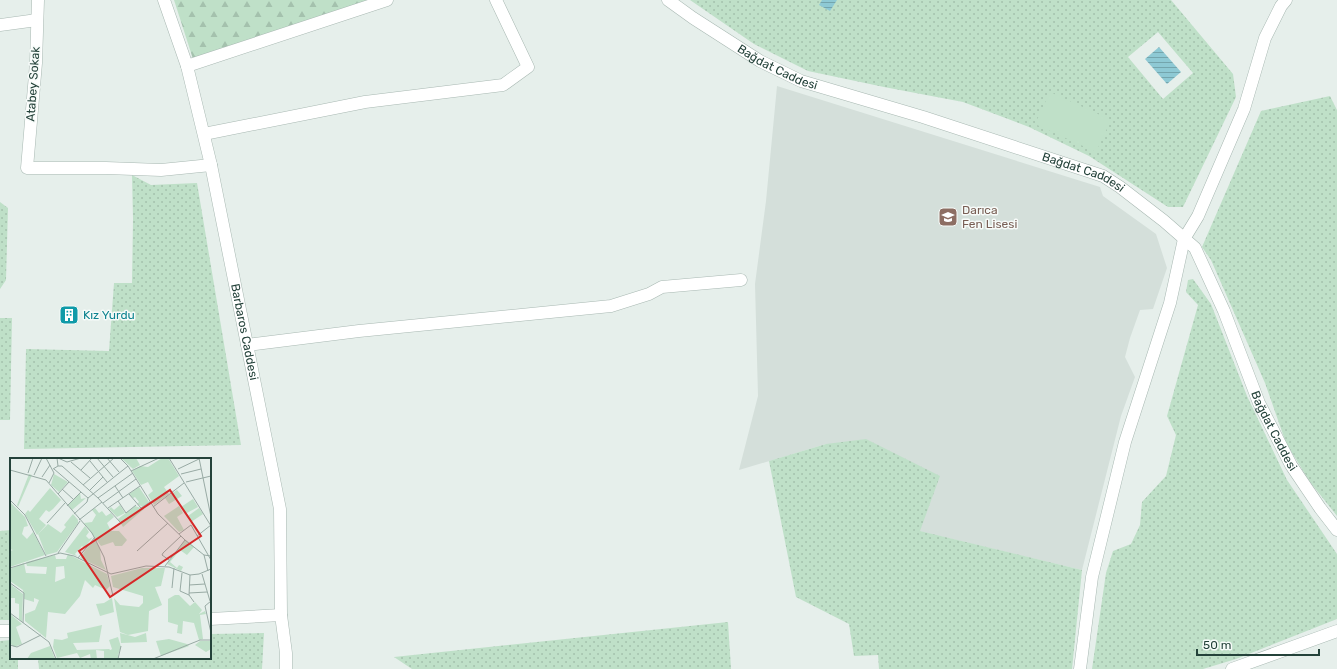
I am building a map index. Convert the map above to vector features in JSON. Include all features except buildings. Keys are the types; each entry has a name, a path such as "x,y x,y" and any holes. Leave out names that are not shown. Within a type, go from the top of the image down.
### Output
{"street":[{"name":"Barbaros Caddesi","path":"164,0 187,66 204,134 280,509 281,615 286,653 286,669"},
{"path":"187,66 387,0"},
{"path":"204,134 365,102 503,85 528,67 496,0"},
{"name":"Bağdat Caddesi","path":"668,0 760,61 801,82 923,117 1104,176 1145,206 1194,248 1224,311 1259,403 1291,465 1337,530"},
{"path":"1080,669 1092,577 1097,554 1125,442 1170,303 1184,239 1198,216 1244,109 1265,38 1281,6 1286,0"},
{"name":"Atabey Sokak","path":"41,1 37,20 36,63 26,168 161,170 211,165"},
{"path":"0,25 37,20"},
{"path":"246,345 359,330 612,306 649,294 662,287 740,280"},
{"path":"211,619 281,615"},
{"path":"1232,669 1337,631"}],"shaded area":[{"path":"777,86 1100,187 1103,196 1156,234 1167,268 1153,309 1140,310 1130,338 1125,357 1135,377 1121,416 1082,570 919,531 826,444 739,470 758,396 755,284 766,201"}],"green space":[{"path":"174,0 370,0 193,59"},
{"path":"690,0 1171,0 1233,74 1236,97 1183,207 1168,207 1089,156 1029,127 963,102 808,71 754,44","holes":["1158,32 1193,73 1163,99 1128,57"]},
{"path":"1050,92 1111,120 1096,152 1035,124"},
{"path":"1330,96 1337,110 1337,516 1310,482 1286,443 1265,383 1211,260 1202,247 1261,111"},
{"path":"132,175 151,185 197,183 241,445 24,449 26,349 109,351 114,283 132,283"},
{"path":"0,202 8,208 6,280 0,289"},
{"path":"1193,279 1211,304 1247,396 1287,480 1337,554 1337,619 1236,659 1203,669 1092,669 1106,573 1113,551 1131,544 1140,525 1142,502 1166,476 1176,435 1167,416 1198,305 1186,292 1188,280"},
{"path":"0,318 12,318 10,420 0,420"},
{"path":"866,439 940,476 920,531 1082,570 1072,669 879,669 878,655 854,656 849,624 796,597 769,461 826,444"},
{"path":"10,530 10,620 0,620 0,531"},
{"path":"728,622 731,669 412,669 394,657"},
{"path":"264,633 262,669 39,669 38,659 211,659 211,634"},
{"path":"10,640 10,659 18,659 18,669 0,669 0,641"}],"water":[{"path":"822,0 837,0 830,11 819,5"},
{"path":"1159,47 1181,72 1167,84 1145,59"}],"place":[{"name":"Darıca Fen Lisesi","path":"948,217"},
{"name":"Kız Yurdu","path":"69,315"}]}
